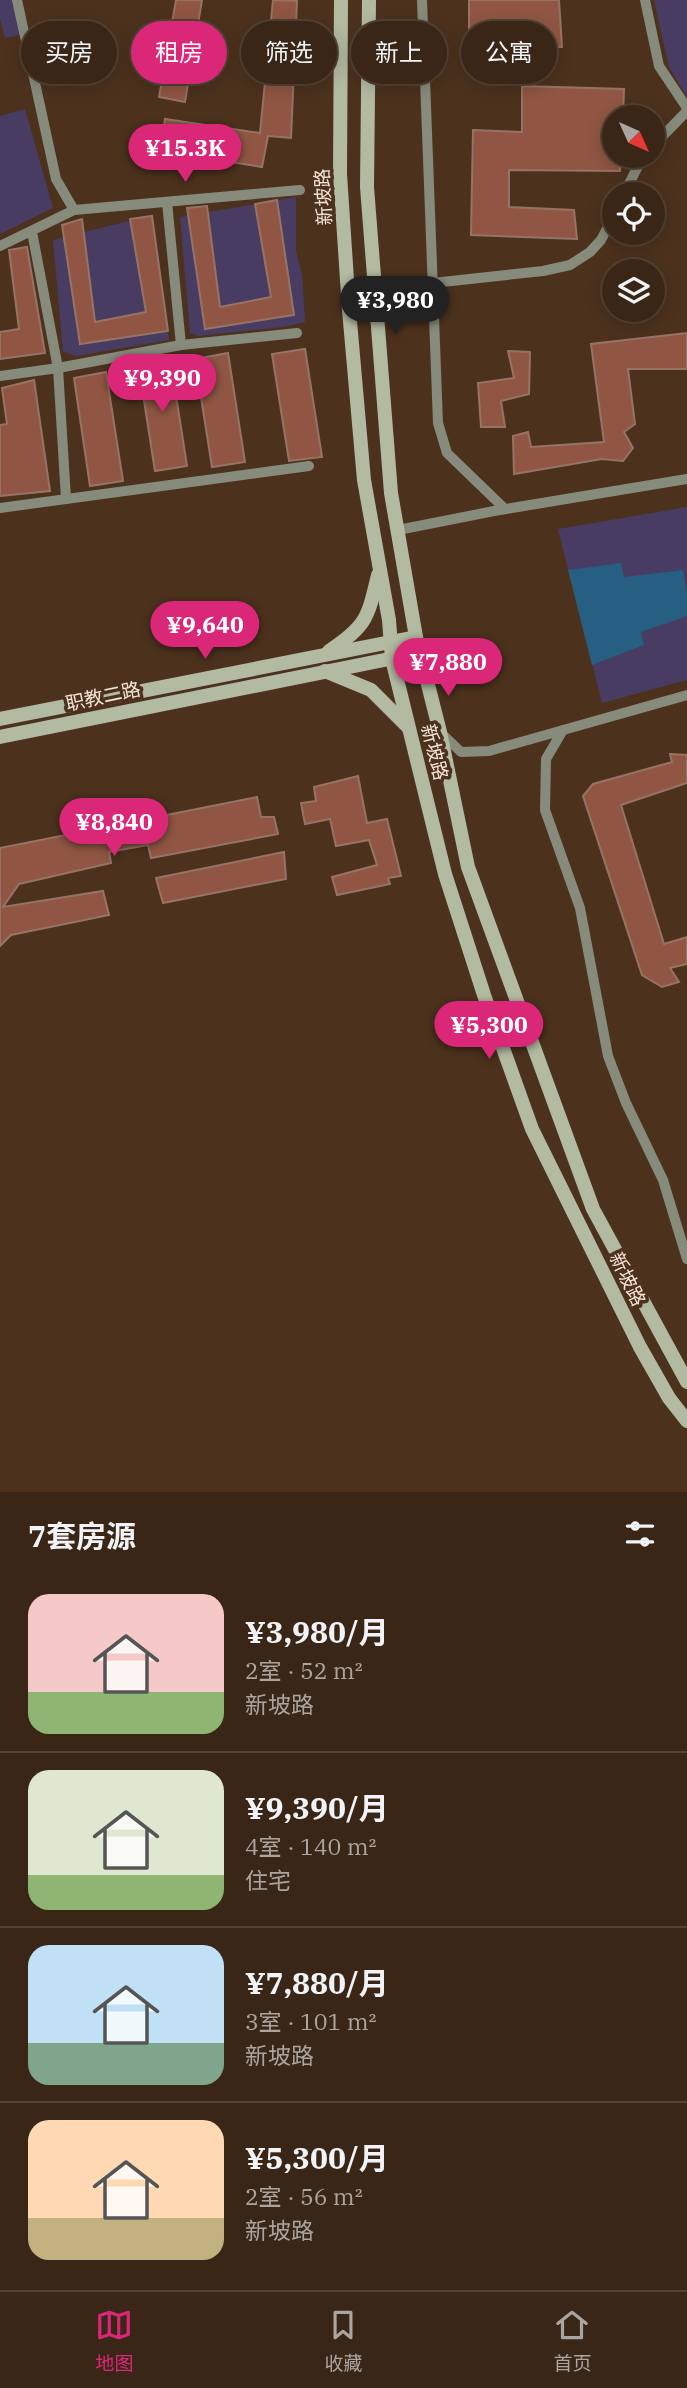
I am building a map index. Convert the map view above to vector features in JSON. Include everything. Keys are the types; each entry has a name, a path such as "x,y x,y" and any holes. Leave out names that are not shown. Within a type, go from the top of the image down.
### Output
{"street":[{"path":"17,0 56,179 74,210"},
{"name":"新坡路","path":"341,0 340,174 348,297 364,480 392,659 445,874 484,995 532,1129 640,1347 669,1398 687,1422"},
{"path":"369,0 367,187 390,480 419,653"},
{"path":"422,0 438,423 447,453 505,509"},
{"path":"645,0 659,66 687,110 665,133"},
{"path":"0,246 74,210 300,190"},
{"path":"167,202 181,345"},
{"path":"32,232 58,369 66,499"},
{"path":"433,284 543,271 570,265 590,252 602,238"},
{"path":"0,376 58,369 181,345 297,333"},
{"path":"0,508 309,466"},
{"path":"398,530 687,479"},
{"path":"380,570 369,611 362,624 323,663 372,690 410,729"},
{"name":"职教二路","path":"0,737 323,663 390,642 416,637"},
{"name":"新坡路","path":"419,653 440,732 468,867 593,1209 687,1382"},
{"name":"职教二路","path":"0,719 323,663 392,659 419,653"},
{"path":"440,732 461,752 489,751 687,695"},
{"path":"563,730 546,759 545,810 580,908 608,1056 626,1103 663,1180 687,1259"}],"shaded area":[{"path":"0,0 15,0 21,35 5,38 0,19"},
{"path":"654,0 687,0 687,97 669,67"},
{"path":"25,109 53,208 0,234 0,116"},
{"path":"296,197 296,251 302,275 305,322 283,327 198,336 190,333 180,217"},
{"path":"153,215 169,340 76,356 63,352 53,240"},
{"path":"687,507 687,680 602,703 558,529"}],"water":[{"path":"621,563 624,577 683,570 687,616 641,632 644,645 592,665 568,570"}],"building":[{"path":"176,0 202,0 198,21 172,21"},
{"path":"273,0 297,1 296,21 271,21"},
{"path":"469,0 559,0 562,47 557,47 557,21 469,21"},
{"path":"161,84 188,84 185,102 159,97"},
{"path":"265,84 293,84 291,138 268,136 262,167 160,151 165,119 260,133"},
{"path":"522,86 624,89 623,105 602,105 602,168 620,168 620,171 509,170 509,207 574,210 577,239 471,235 473,130 522,132"},
{"path":"277,200 294,315 205,329 187,208 207,206 220,307 271,297 255,204"},
{"path":"152,216 168,331 80,344 62,225 82,219 95,322 146,312 130,219"},
{"path":"27,247 45,353 0,359 0,332 19,329 9,250"},
{"path":"687,333 687,369 628,369 635,424 624,432 633,448 623,461 602,459 514,474 513,436 528,432 531,447 604,442 591,344"},
{"path":"305,349 322,457 289,461 272,354"},
{"path":"508,351 530,352 529,394 501,401 505,427 481,427 478,383 514,378"},
{"path":"228,353 245,462 212,467 195,359"},
{"path":"170,357 187,466 155,471 138,362"},
{"path":"106,372 123,481 90,486 74,378"},
{"path":"34,380 50,491 0,496 0,425 7,424 2,388"},
{"path":"670,754 687,755 687,783 621,805 664,944 687,937 687,964 670,968 679,982 662,987 642,975 583,796 593,784 672,762"},
{"path":"358,776 367,823 387,819 401,876 388,878 390,884 337,895 332,877 377,865 369,840 336,846 330,819 305,824 301,803 316,801 314,787"},
{"path":"257,797 261,817 274,817 278,834 151,858 148,845 109,852 111,863 19,884 3,907 103,891 109,915 11,935 0,946 0,848"},
{"path":"284,852 286,879 163,903 156,878"}]}
